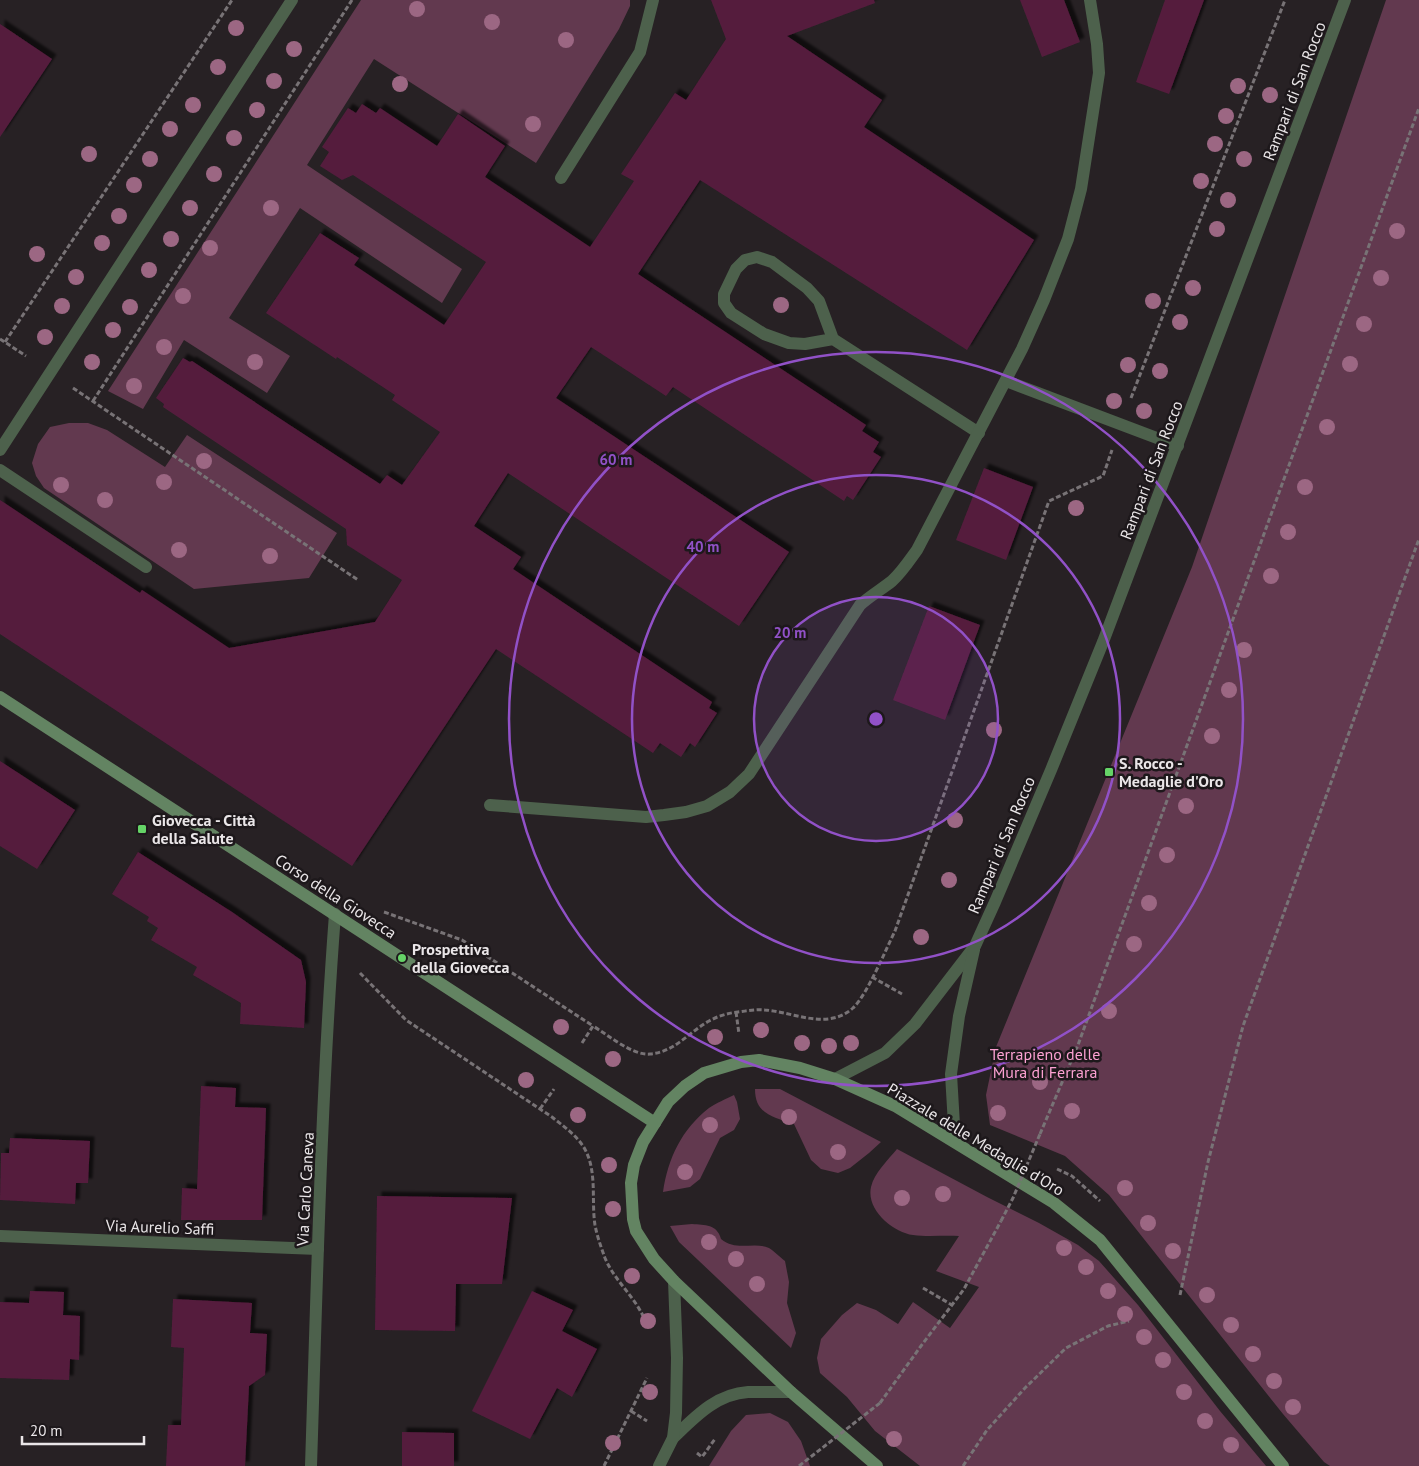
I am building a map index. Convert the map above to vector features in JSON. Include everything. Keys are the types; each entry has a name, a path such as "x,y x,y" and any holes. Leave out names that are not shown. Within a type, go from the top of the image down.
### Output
{"street":[{"path":"0,450 292,0"},
{"path":"561,178 640,52 653,0"},
{"path":"490,805 646,816 693,810 707,806 730,792 748,774 860,605 905,568 917,550 1022,349 1068,239 1081,189 1091,136 1099,73 1097,44 1090,0"},
{"name":"Rampari di San Rocco","path":"955,1142 951,1074 959,1016 975,946 1051,770 1106,633 1345,0"},
{"path":"833,338 805,344 789,343 764,334 731,313 724,303 724,294 736,269 745,260 757,257 772,262 808,288 819,301 833,338 978,433"},
{"path":"1006,381 1178,446"},
{"path":"0,470 146,567"},
{"name":"Corso della Giovecca","path":"0,697 655,1123"},
{"name":"Via Carlo Caneva","path":"311,1466 318,1249 335,914"},
{"name":"Rampari di San Rocco","path":"835,1079 885,1053 915,1024 975,946"},
{"name":"Piazzale delle Medaglie d'Oro","path":"877,1466 791,1392 674,1281 654,1259 636,1231 633,1218 631,1182 634,1165 643,1142 668,1102 685,1086 704,1073 741,1062 759,1060 778,1062 835,1079 895,1106 1054,1203 1100,1240 1283,1466"},
{"name":"Via Aurelio Saffi","path":"0,1236 318,1249"},
{"path":"673,1438 678,1385 674,1281"},
{"path":"659,1466 673,1438 698,1414 723,1398 747,1392 791,1392"}],"path":[{"path":"5,342 232,0"},
{"path":"93,401 352,0"},
{"path":"335,914 387,912 462,940 593,1026 641,1054 667,1050 678,1045 708,1022 730,1014 766,1010 816,1020 836,1016 852,1008 859,1001 895,931 1049,502 1103,476 1150,344 1286,0"},
{"path":"799,1466 880,1403 964,1289 1020,1182 1081,1036 1419,108"},
{"path":"0,339 358,580"},
{"path":"963,1466 987,1430 1025,1388 1066,1348 1108,1326 1159,1313 1180,1297 1208,1162 1243,1026 1419,539"},
{"path":"360,972 406,1020 540,1109 571,1133 583,1146 589,1160 592,1175 594,1218 599,1242 614,1275 626,1289 644,1318 648,1330"},
{"path":"540,1109 593,1026"},
{"path":"923,1288 952,1306"},
{"path":"604,1466 646,1383 647,1376"},
{"path":"631,1411 702,1457 720,1432"},
{"path":"816,1446 822,1452"}],"green space":[{"path":"361,0 630,0 630,6 619,29 536,163 374,59 307,165 462,269 442,303 300,208 229,318 290,356 267,393 184,340 143,409 108,391"},
{"name":"Terrapieno delle Mura di Ferrara","path":"1386,0 1419,0 1419,1466 1330,1466 1324,1462 1283,1414 1109,1195 1065,1156 990,1125 986,1095 996,1047 1192,567"},
{"path":"69,423 88,423 107,430 165,467 187,435 337,533 309,578 194,589 44,488 36,476 32,463 38,444 50,427"},
{"path":"755,1089 780,1089 881,1142 850,1168 838,1173 821,1169 811,1160 794,1124 773,1117 762,1110 756,1098"},
{"path":"734,1095 740,1119 734,1130 720,1138 700,1179 690,1187 663,1192 668,1167 678,1145 691,1125 709,1108"},
{"path":"897,1149 1039,1223 1078,1245 1099,1261 1138,1305 1220,1411 1266,1466 920,1466 875,1431 847,1397 820,1373 817,1358 821,1339 842,1315 857,1303 876,1310 898,1324 913,1302 950,1328 979,1287 936,1271 959,1236 919,1236 905,1233 890,1225 877,1212 871,1196 871,1187 875,1177"},
{"path":"692,1224 710,1226 717,1230 721,1239 733,1245 757,1245 769,1248 785,1261 789,1282 787,1303 796,1333 791,1348 679,1242 670,1226"},
{"path":"770,1413 788,1422 801,1441 810,1466 709,1466 731,1431 746,1415"}],"building":[{"path":"711,0 874,0 875,3 787,36 882,100 864,127 1034,240 967,350 700,180 638,274 866,425 862,431 879,442 873,452 881,457 853,500 847,496 844,501 673,387 666,396 591,347 556,398 789,552 739,626 508,473 474,526 521,557 513,569 712,702 709,708 717,713 695,747 690,743 681,757 660,743 653,753 496,649 352,866 0,634 0,500 140,593 142,590 229,648 375,622 402,580 347,545 346,529 163,407 164,404 156,398 183,358 190,362 192,361 380,484 387,475 402,485 440,432 392,400 395,395 266,313 320,233 359,258 354,265 444,325 486,262 353,175 342,180 320,166 329,152 322,147 348,108 356,113 362,104 376,113 380,108 437,146 458,114 505,146 485,177 590,247 634,181 621,174 675,93 686,100 726,39"},
{"path":"1020,0 1064,0 1080,42 1042,57"},
{"path":"1165,0 1204,0 1169,94 1136,82"},
{"path":"0,24 52,59 0,137"},
{"path":"984,468 1033,487 1006,560 956,540"},
{"path":"929,606 980,625 945,720 893,700"},
{"path":"0,761 75,810 37,869 0,846"},
{"path":"138,852 232,912 301,960 306,982 304,1028 240,1024 241,1003 193,975 197,967 151,940 158,928 147,921 149,917 112,894"},
{"path":"201,1086 236,1088 235,1107 266,1108 262,1220 181,1220 182,1188 197,1189"},
{"path":"10,1138 90,1141 88,1183 76,1183 75,1204 0,1200 1,1153 9,1153"},
{"path":"377,1196 512,1198 502,1284 456,1284 455,1331 375,1330"},
{"path":"30,1291 64,1292 63,1315 80,1316 79,1360 70,1359 69,1380 0,1378 0,1302 29,1303"},
{"path":"532,1291 573,1310 562,1331 597,1349 572,1397 557,1388 530,1439 472,1411"},
{"path":"173,1299 252,1303 250,1333 267,1334 265,1375 249,1386 245,1466 166,1466 168,1425 181,1425 184,1348 171,1347"},
{"path":"402,1432 454,1433 454,1466 402,1466"}],"place":[{"name":"S. Rocco - Medaglie d'Oro","path":"1109,772"},
{"name":"Giovecca - Città della Salute","path":"142,829"},
{"name":"Prospettiva della Giovecca","path":"402,958"}]}
